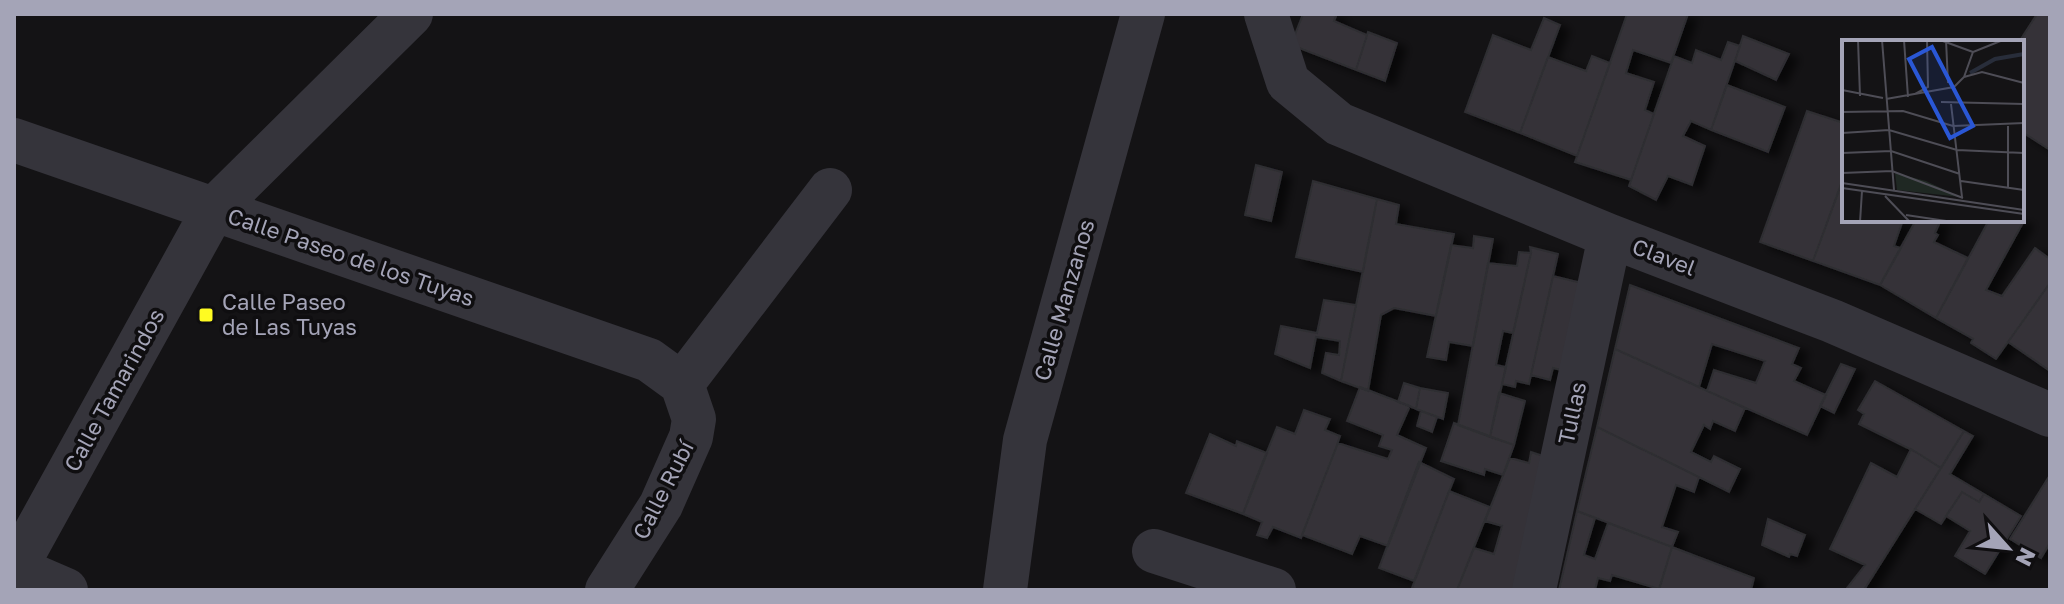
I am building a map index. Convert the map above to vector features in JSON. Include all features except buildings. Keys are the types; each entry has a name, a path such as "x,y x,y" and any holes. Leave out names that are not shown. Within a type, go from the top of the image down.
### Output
{"street":[{"name":"Calle Tamarindos","path":"15,570 214,209 411,14"},
{"name":"Calle Manzanos","path":"1005,590 1025,440 1143,14"},
{"name":"Clavel","path":"1266,14 1288,82 1339,124 1610,236 1832,321 2050,415"},
{"name":"Calle Paseo de los Tuyas","path":"14,140 649,360 682,384"},
{"path":"682,384 830,190"},
{"name":"Tullas","path":"1534,590 1610,236"},
{"name":"Calle Rubí","path":"607,590 661,505 691,437 694,419 682,384"},
{"path":"1154,551 1274,590"},
{"path":"15,570 66,590"}],"place":[{"name":"Calle Paseo de Las Tuyas","path":"206,315"}]}
